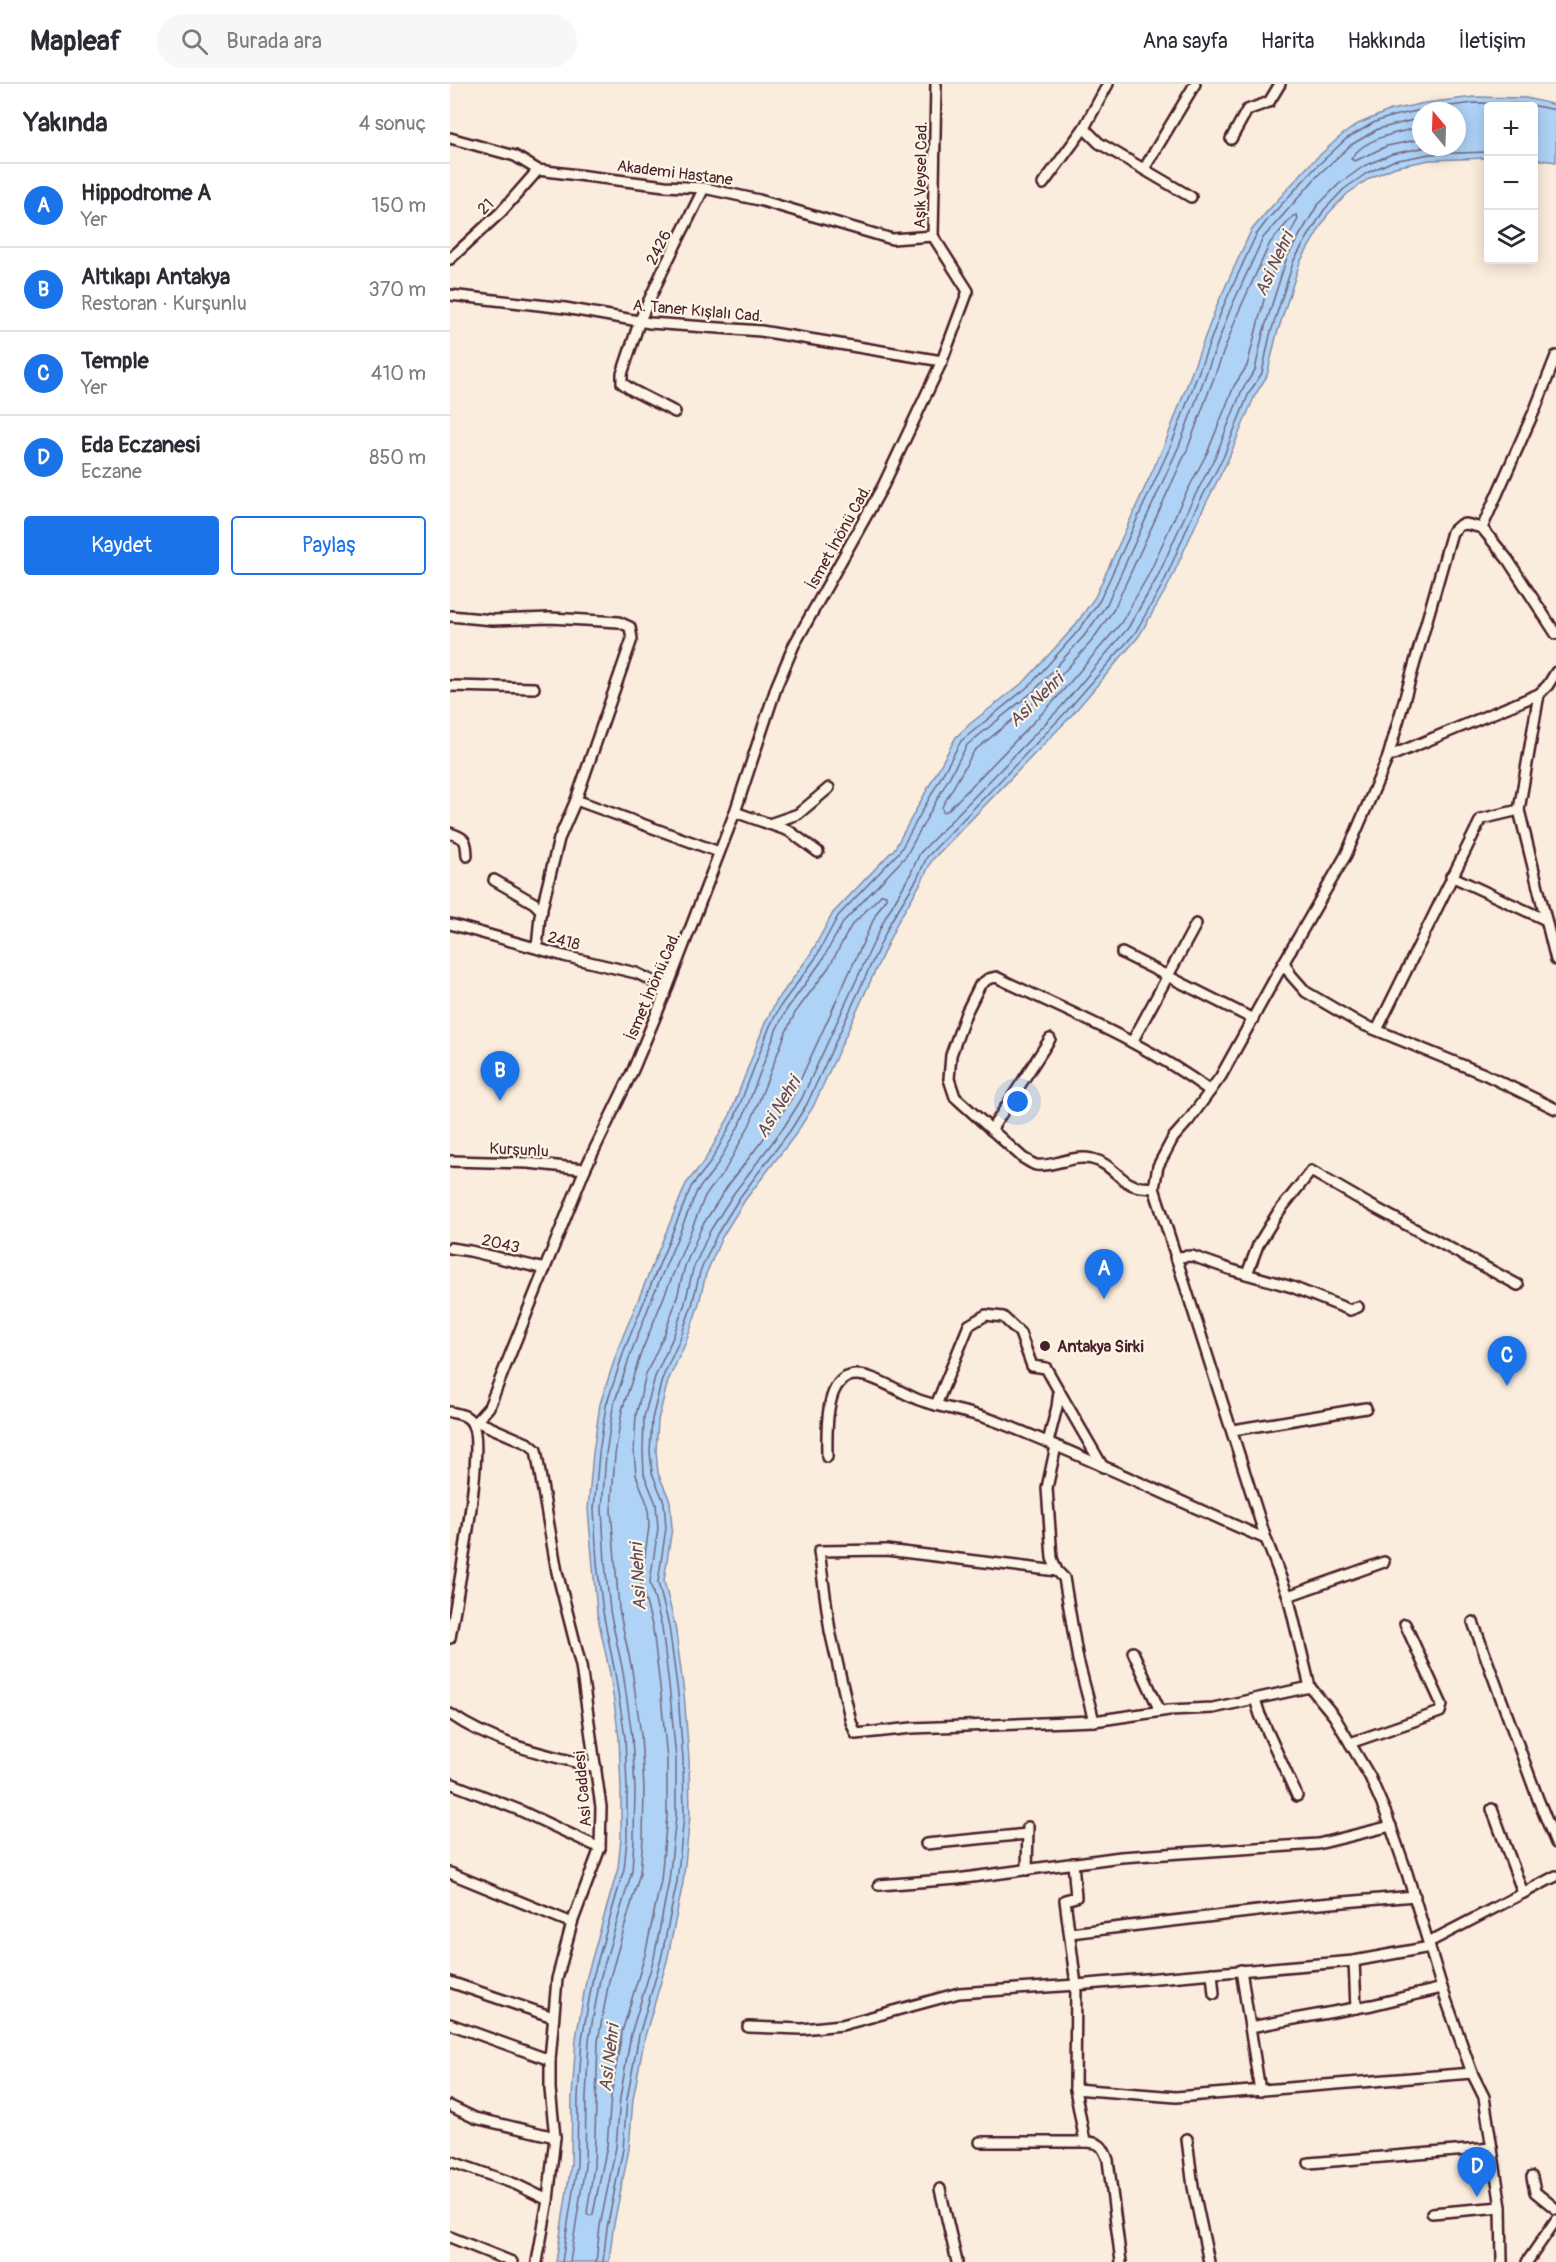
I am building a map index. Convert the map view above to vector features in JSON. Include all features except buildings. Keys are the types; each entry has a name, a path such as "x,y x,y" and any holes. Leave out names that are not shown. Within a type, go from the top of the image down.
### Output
{"street":[{"name":"Aşık Veysel Cad.","path":"936,84 933,236 968,291 942,361"},
{"path":"1043,184 1084,128 1108,84"},
{"path":"1144,170 1195,84"},
{"path":"1231,139 1246,110 1269,102 1280,84"},
{"path":"1084,128 1099,143 1191,197"},
{"name":"Akademi Hastane","path":"450,138 515,156 538,170 665,186 704,188 759,200 892,239 933,236"},
{"name":"21","path":"450,259 501,212 538,170"},
{"name":"2426","path":"675,412 632,390 622,382 622,374 640,320 704,188"},
{"name":"A. Taner Kışlalı Cad.","path":"450,295 565,308 650,323 761,331 942,361"},
{"path":"1482,528 1556,356"},
{"name":"İsmet İnönü Cad.","path":"475,1423 489,1407 585,1169 633,1070 665,994 735,812 777,685 794,645 882,486 942,361"},
{"path":"1502,2262 1501,2207 1484,2097 1472,2073 1442,1988 1415,1896 1391,1826 1370,1777 1334,1716 1310,1687 1288,1596 1266,1539 1154,1188 1158,1166 1173,1138 1221,1076 1346,855 1388,757 1452,532 1466,524 1482,528 1508,560 1556,634"},
{"path":"450,616 494,620 550,618 619,622 630,627 632,639 576,800 560,839 542,911 537,948"},
{"path":"1388,757 1539,694 1556,672"},
{"path":"450,686 534,688"},
{"path":"1539,694 1519,810 1556,960"},
{"path":"769,824 798,814 829,788"},
{"path":"576,800 720,852"},
{"path":"1377,1030 1481,819 1519,810"},
{"path":"735,812 789,831 818,852"},
{"path":"450,833 463,838 466,842 467,856"},
{"path":"1451,876 1545,920"},
{"path":"494,880 534,903 542,911"},
{"name":"2418","path":"450,924 636,973 651,980 665,994"},
{"path":"1132,1042 1196,924"},
{"path":"1122,953 1253,1019"},
{"path":"1284,962 1291,975 1306,992 1359,1023 1484,1074 1556,1109"},
{"path":"1154,1188 1139,1187 1128,1183 1106,1164 1084,1157 1037,1165 1023,1158 955,1097 951,1088 949,1070 953,1048 966,1013 980,985 996,976 1132,1042 1188,1074 1210,1091"},
{"path":"991,1130 1050,1039"},
{"name":"Kurşunlu","path":"450,1161 528,1163 585,1169"},
{"path":"1247,1274 1258,1245 1277,1214 1311,1171 1518,1285"},
{"name":"2043","path":"450,1248 545,1269"},
{"path":"1175,1257 1192,1256 1292,1287 1350,1310 1358,1307"},
{"path":"936,1405 969,1325 986,1315 1003,1317 1020,1333 1032,1366 1046,1368 1103,1467"},
{"path":"827,1457 826,1431 837,1387 845,1378 856,1375 866,1376 906,1395 995,1421 1052,1444 1266,1539"},
{"path":"1059,1391 1047,1488 1052,1558 1057,1571 1064,1578 1078,1660 1094,1721"},
{"path":"1233,1430 1366,1408"},
{"path":"450,1412 462,1414 475,1423 476,1436 474,1477 450,1638"},
{"name":"Asi Caddesi","path":"475,1423 529,1444 536,1450 557,1572 581,1665 601,1807 600,1848 572,1923 556,1979 550,2060 550,2089 555,2137 548,2200 537,2262"},
{"path":"1057,1571 886,1550 819,1551 830,1631 851,1722 856,1734 912,1728 1094,1721 1160,1711 1213,1708 1310,1687"},
{"path":"1288,1596 1384,1562"},
{"path":"1473,1622 1556,1843"},
{"path":"1350,1743 1440,1712 1442,1705 1405,1624"},
{"path":"1133,1652 1160,1711"},
{"path":"1255,1699 1297,1796"},
{"path":"450,1714 472,1729 536,1753 596,1767"},
{"path":"450,1783 519,1810 600,1848"},
{"path":"1492,1809 1523,1893"},
{"path":"879,1885 957,1879 1121,1857 1318,1844 1391,1826"},
{"path":"926,1844 1028,1831 1027,1870"},
{"path":"1073,1863 1076,1897 1065,1900 1076,1985 1075,2089 1085,2142"},
{"path":"450,1873 572,1923"},
{"path":"748,2027 802,2029 842,2025 958,1993 1354,1961 1430,1945 1556,1876"},
{"path":"1070,1933 1308,1905 1415,1896"},
{"path":"1354,1961 1356,2008"},
{"path":"1241,1970 1260,2091"},
{"path":"1212,1974 1214,1994"},
{"path":"450,1982 553,2017"},
{"path":"1250,2027 1356,2008 1442,1988"},
{"path":"450,2024 550,2060"},
{"path":"1075,2089 1176,2097 1472,2073"},
{"path":"450,2106 475,2118 555,2137"},
{"path":"1187,2139 1193,2187 1209,2262"},
{"path":"980,2142 1096,2142 1103,2147 1108,2160 1121,2262"},
{"path":"1309,2163 1492,2148"},
{"path":"450,2161 515,2184 548,2200"},
{"path":"1532,2176 1535,2192 1556,2209"},
{"path":"940,2189 957,2262"},
{"path":"1432,2213 1501,2207"},
{"path":"1527,2262 1556,2220"},
{"path":"450,2237 512,2262"}],"water":[{"name":"Asi Nehri","path":"1474,97 1526,98 1556,105 1556,162 1538,160 1538,102 1484,102 1484,158 1430,160 1395,167 1370,178 1347,194 1328,214 1300,262 1276,337 1267,376 1255,395 1228,460 1169,584 1139,636 1071,716 932,860 897,923 813,1107 795,1135 745,1200 722,1237 706,1274 686,1342 668,1381 658,1420 656,1451 658,1473 670,1501 672,1528 664,1581 675,1625 684,1693 689,1759 690,1816 683,1883 667,1961 645,2036 633,2099 629,2149 613,2229 609,2262 556,2262 571,2164 576,2038 587,1976 618,1868 621,1838 619,1738 610,1674 597,1613 588,1509 600,1404 619,1346 686,1184 705,1160 730,1115 765,1023 776,1002 810,955 833,913 895,848 956,737 1025,681 1074,627 1095,597 1166,441 1217,305 1251,231 1311,163 1342,135 1358,124 1391,110 1412,106 1412,156 1466,156 1466,102 1433,102"}],"place":[{"name":"Altıkapı Antakya","path":"500,1101"},
{"name":"Hippodrome A","path":"1104,1299"},
{"name":"Antakya Sirki","path":"1045,1346"},
{"name":"Temple","path":"1507,1386"},
{"name":"Eda Eczanesi","path":"1477,2197"}]}
